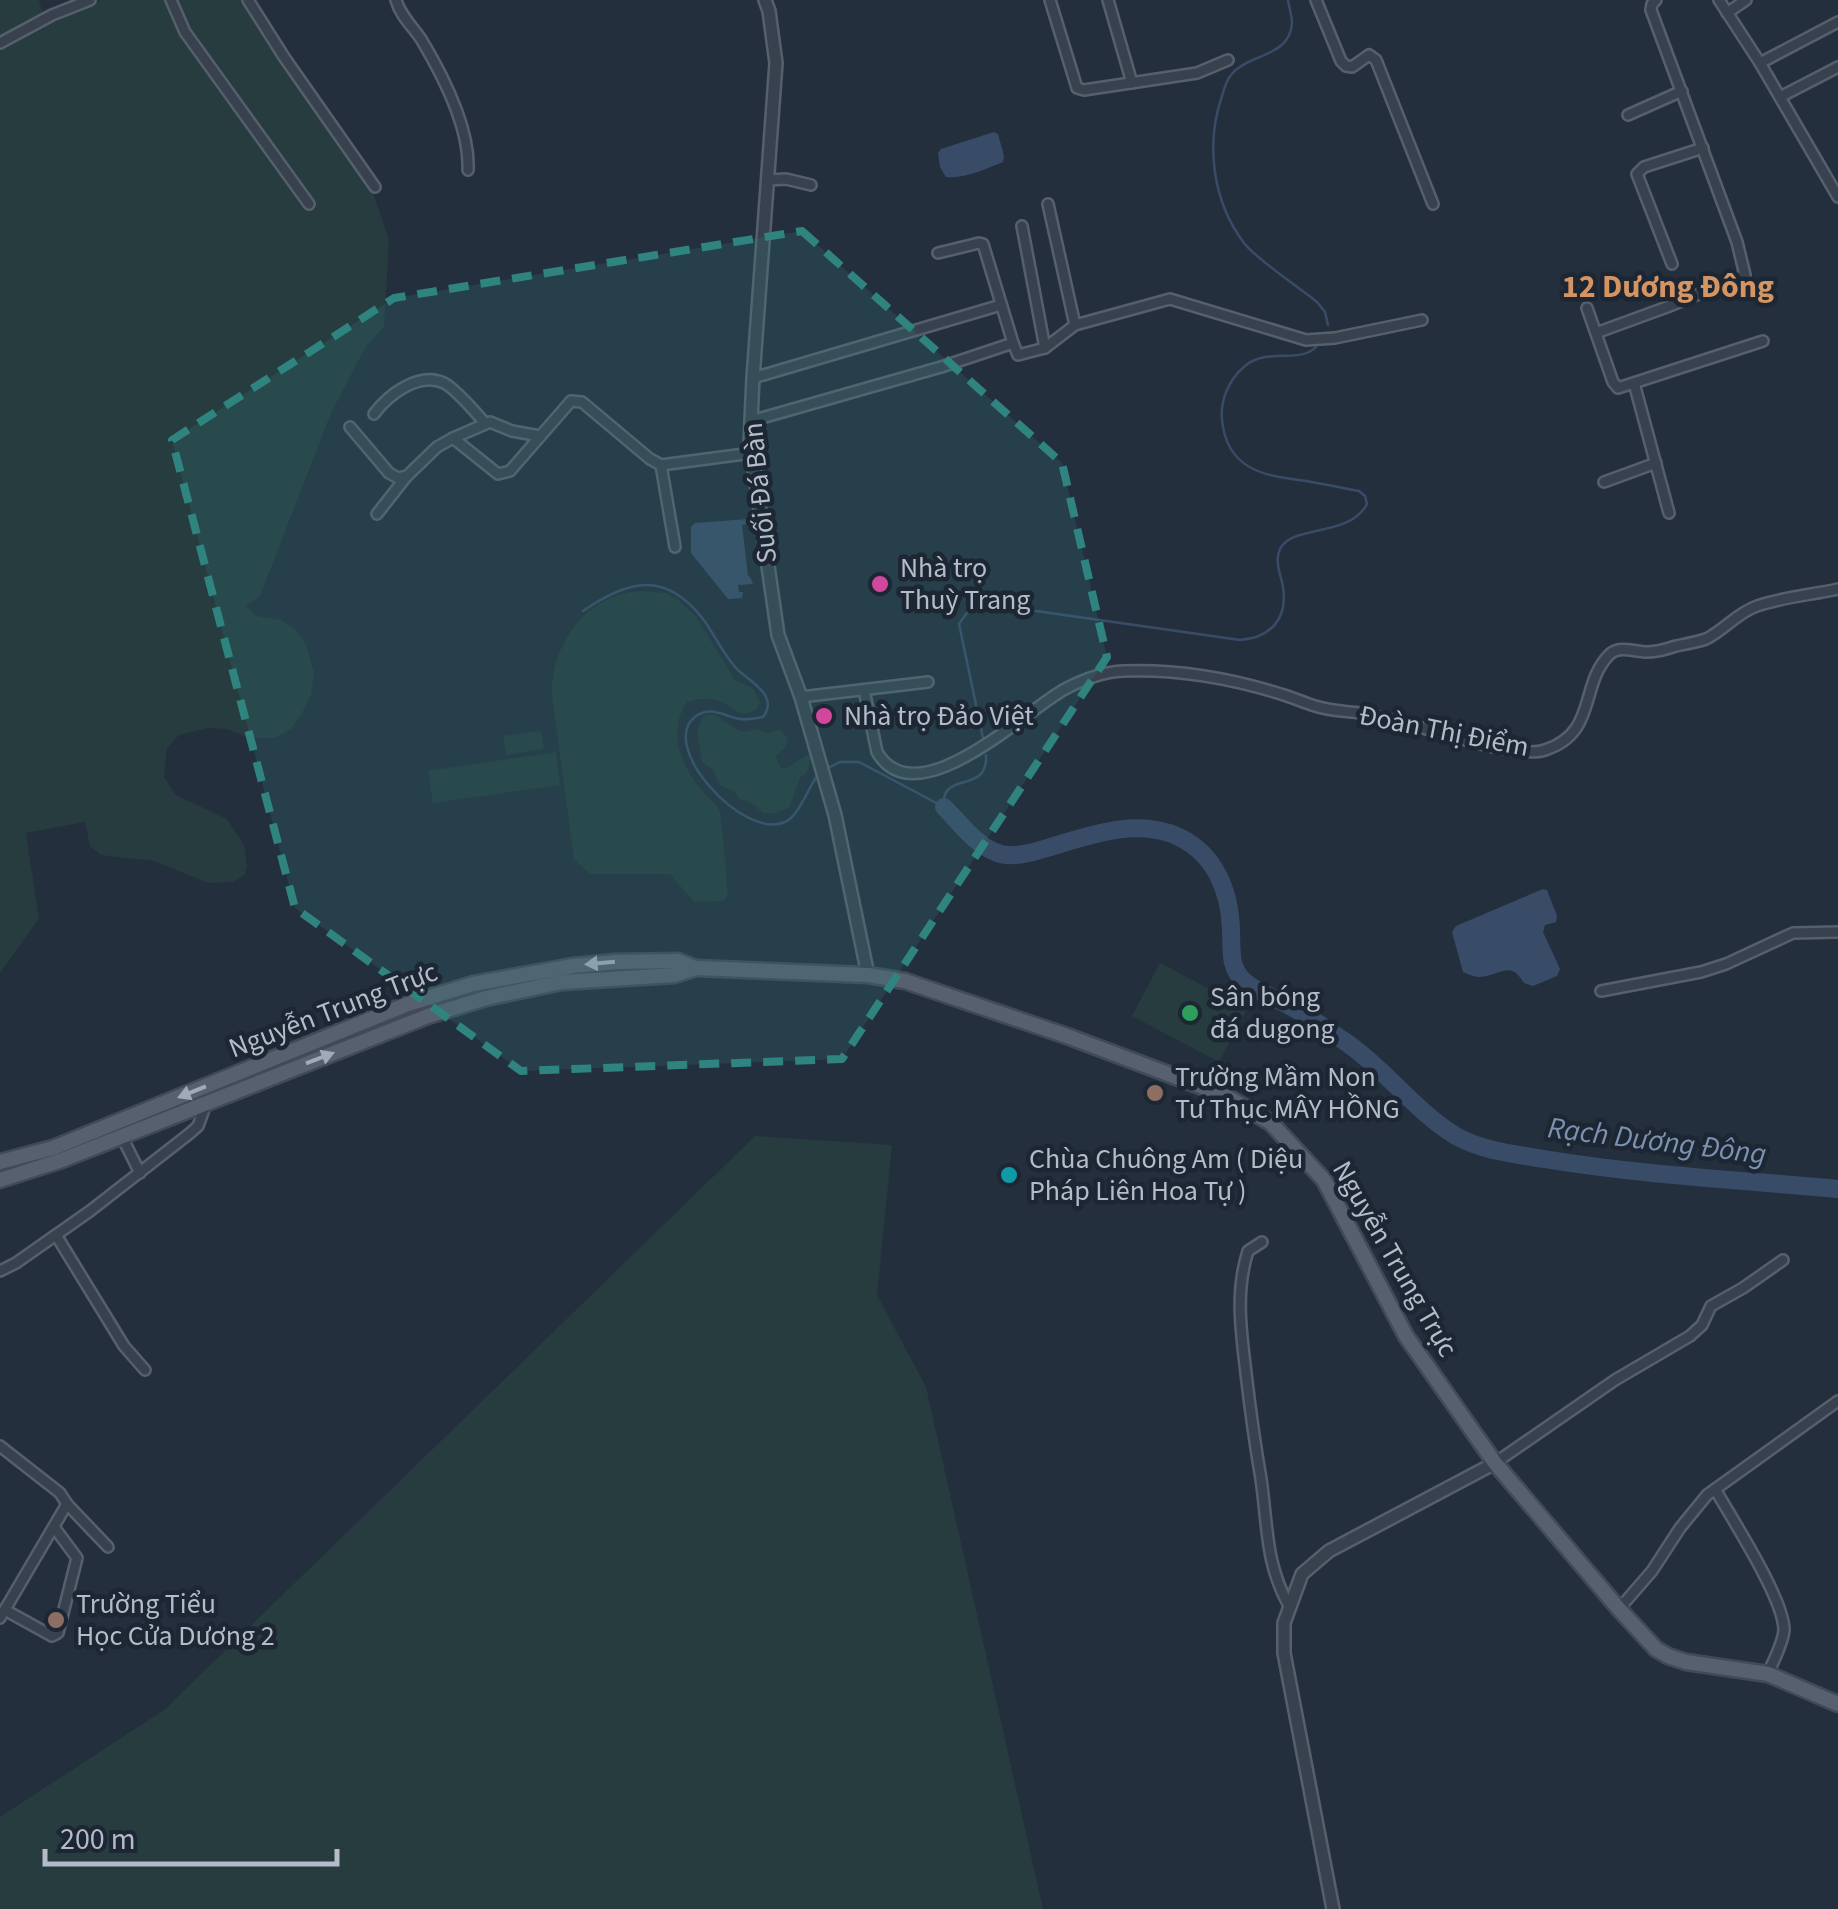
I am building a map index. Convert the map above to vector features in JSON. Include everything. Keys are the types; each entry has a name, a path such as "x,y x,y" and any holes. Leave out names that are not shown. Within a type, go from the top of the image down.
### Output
{"main road":[{"name":"Nguyễn Trung Trực","path":"0,1180 62,1160 117,1130 408,1004 473,984 616,962 678,960 696,968"},
{"name":"Nguyễn Trung Trực","path":"0,1162 206,1104 428,1016 486,998 562,982 674,974 696,968 868,975 933,989 1224,1095 1271,1122 1324,1180 1406,1336 1495,1463 1656,1649 1686,1662 1768,1674 1838,1704"}],"street":[{"path":"0,43 90,0"},
{"path":"170,0 185,32 309,204"},
{"path":"248,0 374,187"},
{"path":"396,0 445,84 460,122 468,170"},
{"name":"Suối Đá Bàn","path":"765,0 770,11 776,63 752,378 752,453 778,635 801,696 835,815 868,975"},
{"path":"1050,0 1077,88 1197,73 1228,60"},
{"path":"1108,0 1132,83"},
{"path":"1316,0 1346,66 1352,67 1369,55 1376,60 1433,204"},
{"path":"1596,333 1745,275 1737,242 1651,10 1656,0"},
{"path":"1720,0 1838,198"},
{"path":"1727,13 1746,0"},
{"path":"1760,63 1838,22"},
{"path":"1780,97 1838,68"},
{"path":"1628,116 1682,91"},
{"path":"1672,264 1638,174 1644,167 1703,148"},
{"path":"768,180 786,179 811,185"},
{"path":"1048,204 1075,325"},
{"path":"1022,226 1046,348"},
{"path":"938,253 983,244 1018,355 1046,348 1075,325 1170,299 1306,340 1422,320"},
{"path":"752,378 1001,305"},
{"path":"1587,308 1614,386 1618,388 1763,341"},
{"path":"751,422 1013,343"},
{"path":"374,414 394,393 430,380 448,386 485,422 540,436"},
{"path":"1634,383 1669,514"},
{"path":"453,438 492,471 502,474 515,466 567,403 576,400 662,465 752,453"},
{"path":"377,514 407,476 438,447 485,422"},
{"path":"350,428 388,473 398,478 407,476"},
{"path":"1604,482 1656,463"},
{"path":"662,465 676,548"},
{"name":"Đoàn Thị Điểm","path":"864,690 877,752 893,769 906,772 941,768 971,754 1066,689 1118,672 1155,671 1236,683 1331,710 1518,751 1544,750 1572,735 1579,726 1601,668 1617,650 1661,650 1705,639 1759,605 1838,588"},
{"path":"801,696 928,682"},
{"path":"1601,991 1701,972 1793,933 1838,932"},
{"path":"0,1271 16,1264 198,1126 206,1104"},
{"path":"117,1130 140,1173"},
{"path":"56,1234 124,1346 144,1370"},
{"path":"1262,1242 1248,1251 1243,1266 1240,1328 1270,1557 1289,1606"},
{"path":"1333,1909 1284,1653 1284,1623 1302,1574 1330,1551 1495,1463 1615,1380 1690,1336 1702,1325 1710,1306 1783,1260"},
{"path":"1619,1609 1652,1571 1696,1506 1838,1401"},
{"path":"0,1446 60,1493 108,1547"},
{"path":"1714,1489 1774,1595 1783,1619 1784,1634 1768,1674"},
{"path":"54,1528 77,1558 58,1632 52,1636 2,1614 66,1504"}],"highlighted area":[{"path":"802,231 1062,463 1107,657 842,1059 521,1071 295,908 172,440 394,298"}],"green space":[{"path":"0,0 39,0 43,15 54,21 101,0 246,0 371,187 389,240 384,327 366,346 331,413 260,596 246,606 256,616 281,620 295,629 306,645 314,673 311,695 291,729 275,738 249,738 227,729 208,728 179,735 167,748 164,777 176,795 227,819 244,845 245,874 233,882 208,883 154,861 101,855 90,846 85,822 26,833 39,919 0,973"},
{"path":"643,591 666,593 695,615 735,680 752,688 760,702 756,710 745,713 714,700 687,702 678,724 679,748 688,770 720,813 728,894 724,901 694,902 670,874 590,874 574,859 552,696 553,677 565,640 576,624 605,601"},
{"path":"715,714 744,732 781,729 788,739 775,756 781,768 807,755 812,757 789,808 763,813 720,785 713,770 702,762 697,733 703,716"},
{"path":"541,731 544,749 506,755 503,736"},
{"path":"556,752 560,785 433,803 428,771"},
{"name":"Sân bóng đá dugong","path":"1160,963 1247,1009 1219,1062 1132,1016"},
{"path":"755,1136 892,1145 877,1295 926,1387 1043,1909 0,1909 0,1817 164,1710"}],"water":[{"path":"998,134 1003,162 968,175 946,177 940,167 941,149"},
{"path":"748,519 748,524 742,525 748,576 753,584 738,585 742,598 728,599 691,553 691,527 695,523"},
{"path":"1547,890 1557,916 1556,922 1545,925 1543,932 1560,969 1557,976 1533,986 1509,970 1479,977 1463,972 1452,932 1456,926"}],"waterway":[{"name":"Rạch Dương Đông","path":"1288,0 1292,23 1284,43 1238,68 1226,82 1214,134 1215,172 1225,210 1244,243 1317,302 1328,325"},
{"name":"Rạch Dương Đông","path":"983,738 959,624 977,606 987,604 1240,640 1269,631 1275,624 1284,598 1278,554 1286,541 1348,522 1367,504 1359,491 1277,477 1251,468 1240,460 1225,437 1222,405 1234,377 1254,360 1301,354 1316,347"},
{"path":"583,611 631,587 646,585 675,593 703,619 733,664 762,690 768,703 763,717 740,719 702,713 687,730 687,747 696,767 710,787 748,818 768,824 790,819 819,773"},
{"path":"826,769 840,762 859,762 944,807 949,789 980,775 986,755"},
{"name":"Rạch Dương Đông","path":"944,807 981,844 1007,855 1130,829 1163,831 1192,845 1211,864 1224,889 1233,964 1243,980 1347,1043 1427,1115 1466,1141 1580,1165 1838,1189"}],"place":[{"name":"Nhà trọ Thuỳ Trang","path":"880,584"},
{"name":"Nhà trọ Đảo Việt","path":"824,716"},
{"name":"Sân bóng đá dugong","path":"1190,1013"},
{"name":"Trường Mầm Non Tư Thục MÂY HỒNG","path":"1155,1093"},
{"name":"Chùa Chuông Am ( Diệu Pháp Liên Hoa Tự )","path":"1009,1175"},
{"name":"Trường Tiểu Học Cửa Dương 2","path":"56,1620"}],"district":[{"name":"12 Dương Đông","path":"1668,287"}]}
